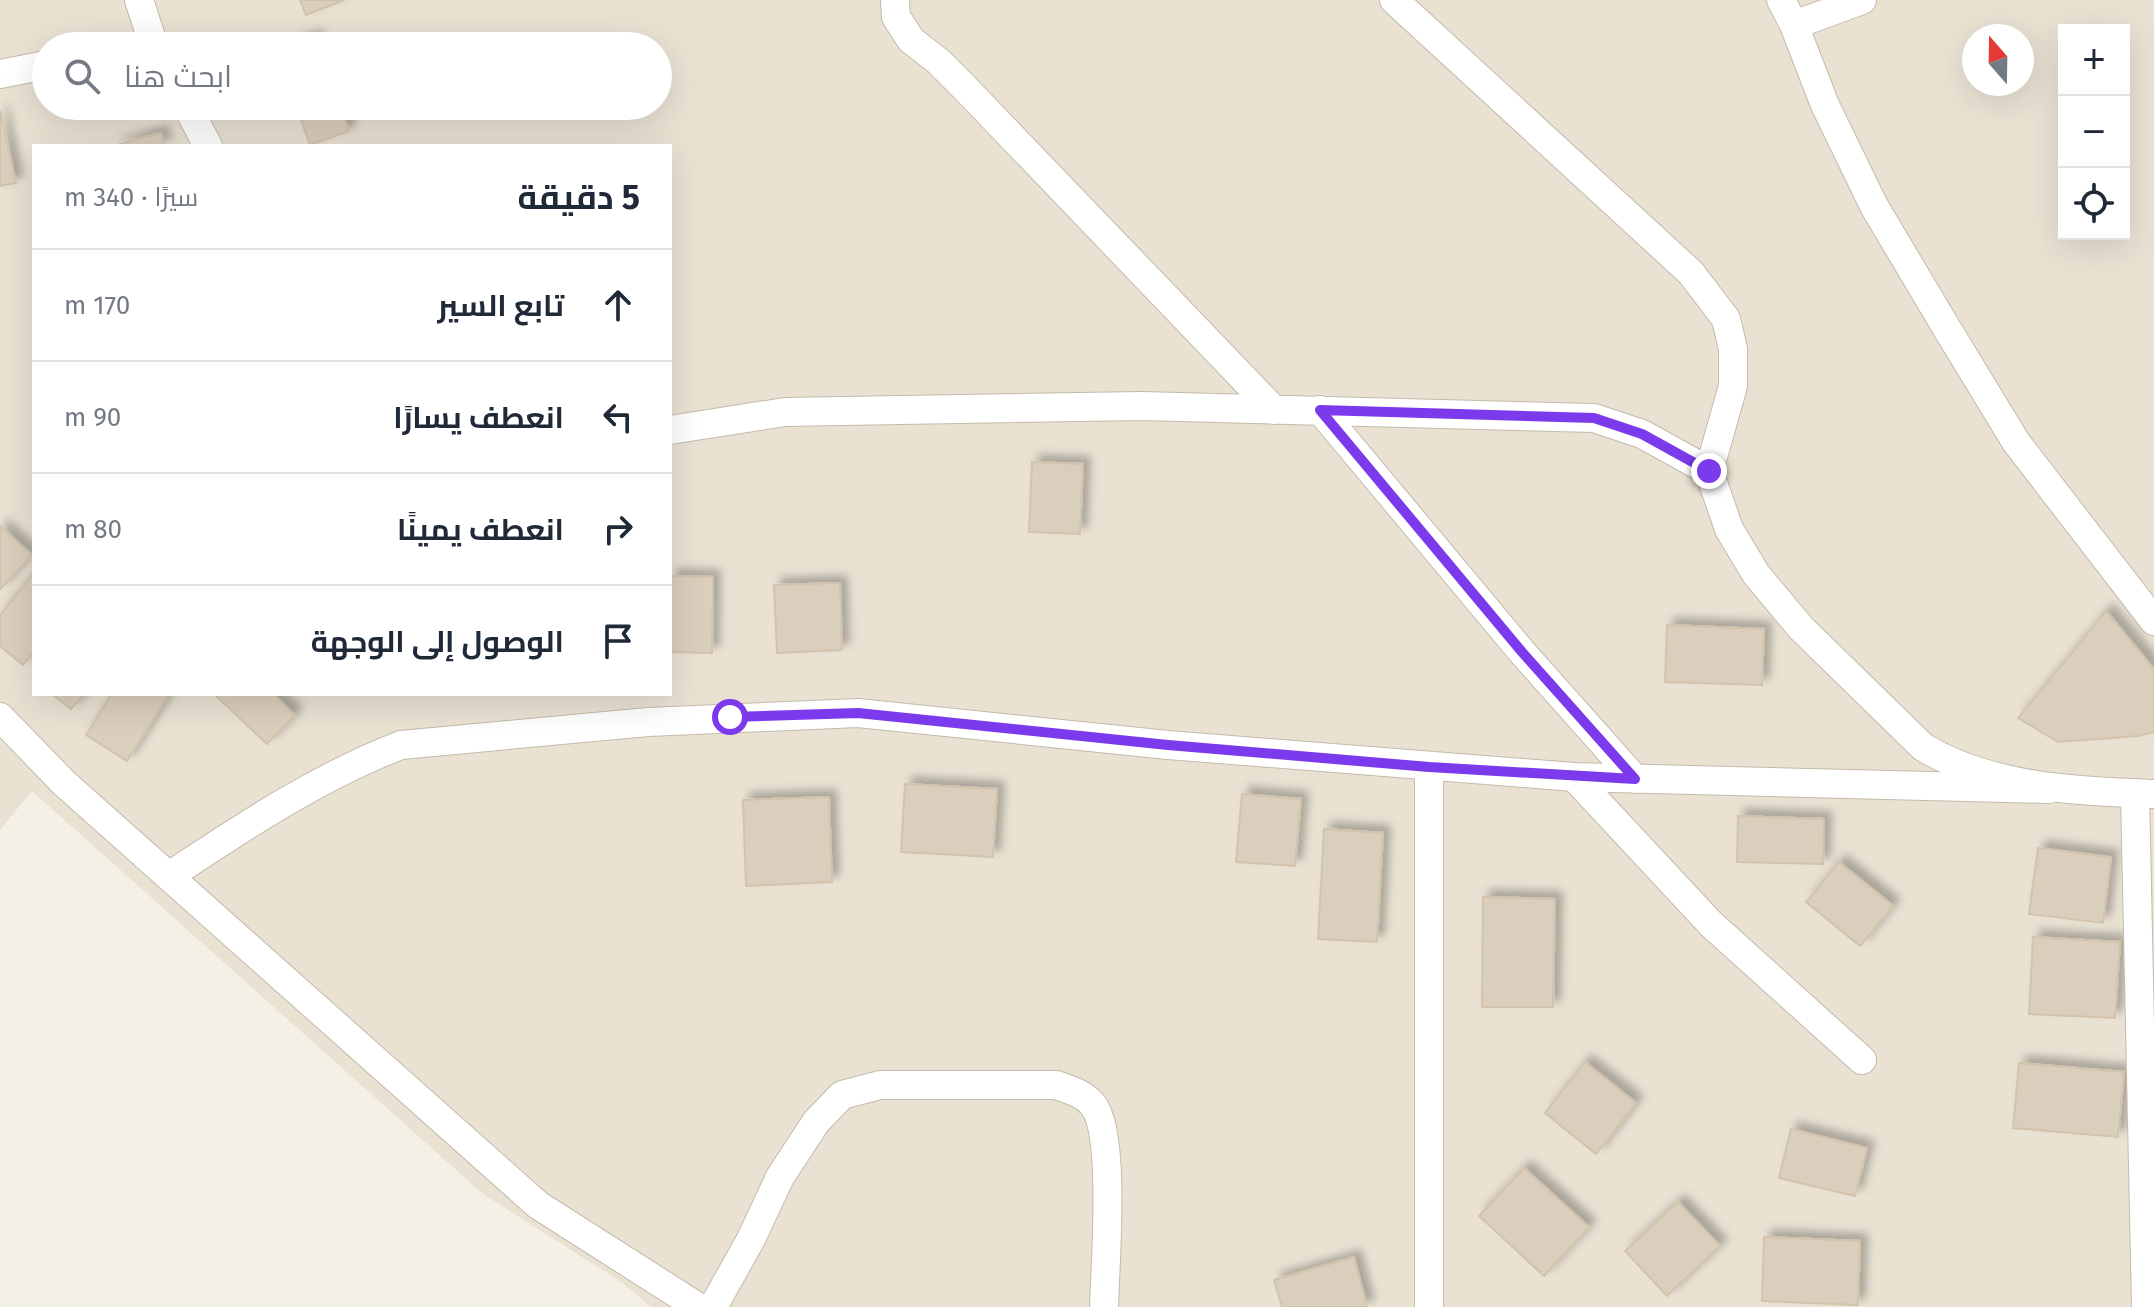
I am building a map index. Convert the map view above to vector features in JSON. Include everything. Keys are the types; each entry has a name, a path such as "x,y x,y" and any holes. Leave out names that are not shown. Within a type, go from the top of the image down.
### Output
{"street":[{"path":"139,0 147,32"},
{"path":"895,0 896,17 911,40 966,89 1274,410"},
{"path":"1394,0 1691,273 1726,319 1733,349 1733,386 1709,471 1729,529 1756,574 1801,628 1923,747 1964,766 2049,789"},
{"path":"1862,0 1788,12 1825,105 1874,206 2016,442 2154,621"},
{"path":"0,74 32,68"},
{"path":"194,120 207,144"},
{"path":"672,430 785,412 1142,406 1594,418 1642,434 1709,471"},
{"path":"1320,410 1522,652 1635,779"},
{"path":"169,876 255,819 368,758 401,745 648,722 858,713 1168,745 1574,777 2144,794 2146,1307"},
{"path":"0,717 64,783 538,1205 698,1307"},
{"path":"1429,767 1429,1307"},
{"path":"1574,777 1711,924 1862,1060"},
{"path":"713,1307 751,1239 780,1177 816,1122 842,1095 880,1085 1056,1085 1081,1093 1096,1108 1107,1152 1104,1307"}],"shaded area":[{"path":"0,0 2154,0 2154,1307 651,1307 620,1281 483,1194 32,791 0,830"}],"building":[{"path":"300,0 344,0 306,15"},
{"path":"0,110 16,183 0,186"},
{"path":"301,120 345,120 349,131 310,144"},
{"path":"161,133 164,144 120,144"},
{"path":"1032,462 1083,464 1080,534 1029,532"},
{"path":"0,526 32,555 0,590"},
{"path":"32,575 32,654 23,665 0,646 0,615"},
{"path":"672,576 713,577 712,653 672,652"},
{"path":"840,583 842,650 777,653 774,585"},
{"path":"2106,611 2154,669 2154,732 2058,742 2018,718"},
{"path":"1667,625 1764,629 1762,685 1665,682"},
{"path":"55,696 82,696 71,709"},
{"path":"111,696 168,696 127,761 86,735"},
{"path":"216,696 275,696 295,715 267,744"},
{"path":"905,784 997,789 993,857 901,852"},
{"path":"1242,794 1301,799 1295,866 1236,862"},
{"path":"829,797 832,882 746,886 743,800"},
{"path":"1738,816 1824,819 1823,864 1737,862"},
{"path":"1324,829 1383,833 1377,942 1318,939"},
{"path":"2038,848 2111,857 2103,923 2029,914"},
{"path":"1839,862 1893,906 1860,946 1806,902"},
{"path":"1483,897 1555,899 1553,1007 1482,1007"},
{"path":"2033,937 2120,942 2115,1018 2029,1014"},
{"path":"1585,1062 1636,1103 1596,1154 1545,1113"},
{"path":"2019,1063 2124,1072 2118,1137 2013,1128"},
{"path":"1791,1129 1867,1148 1855,1196 1779,1178"},
{"path":"1524,1168 1589,1227 1544,1276 1479,1216"},
{"path":"1678,1202 1720,1246 1667,1296 1625,1251"},
{"path":"1764,1237 1860,1241 1858,1305 1762,1301"},
{"path":"1354,1257 1367,1307 1282,1307 1274,1280"}],"route":[{"path":"730,717 858,713 1168,745 1429,767 1635,779 1522,652 1320,410 1594,418 1642,434 1709,471"}]}
